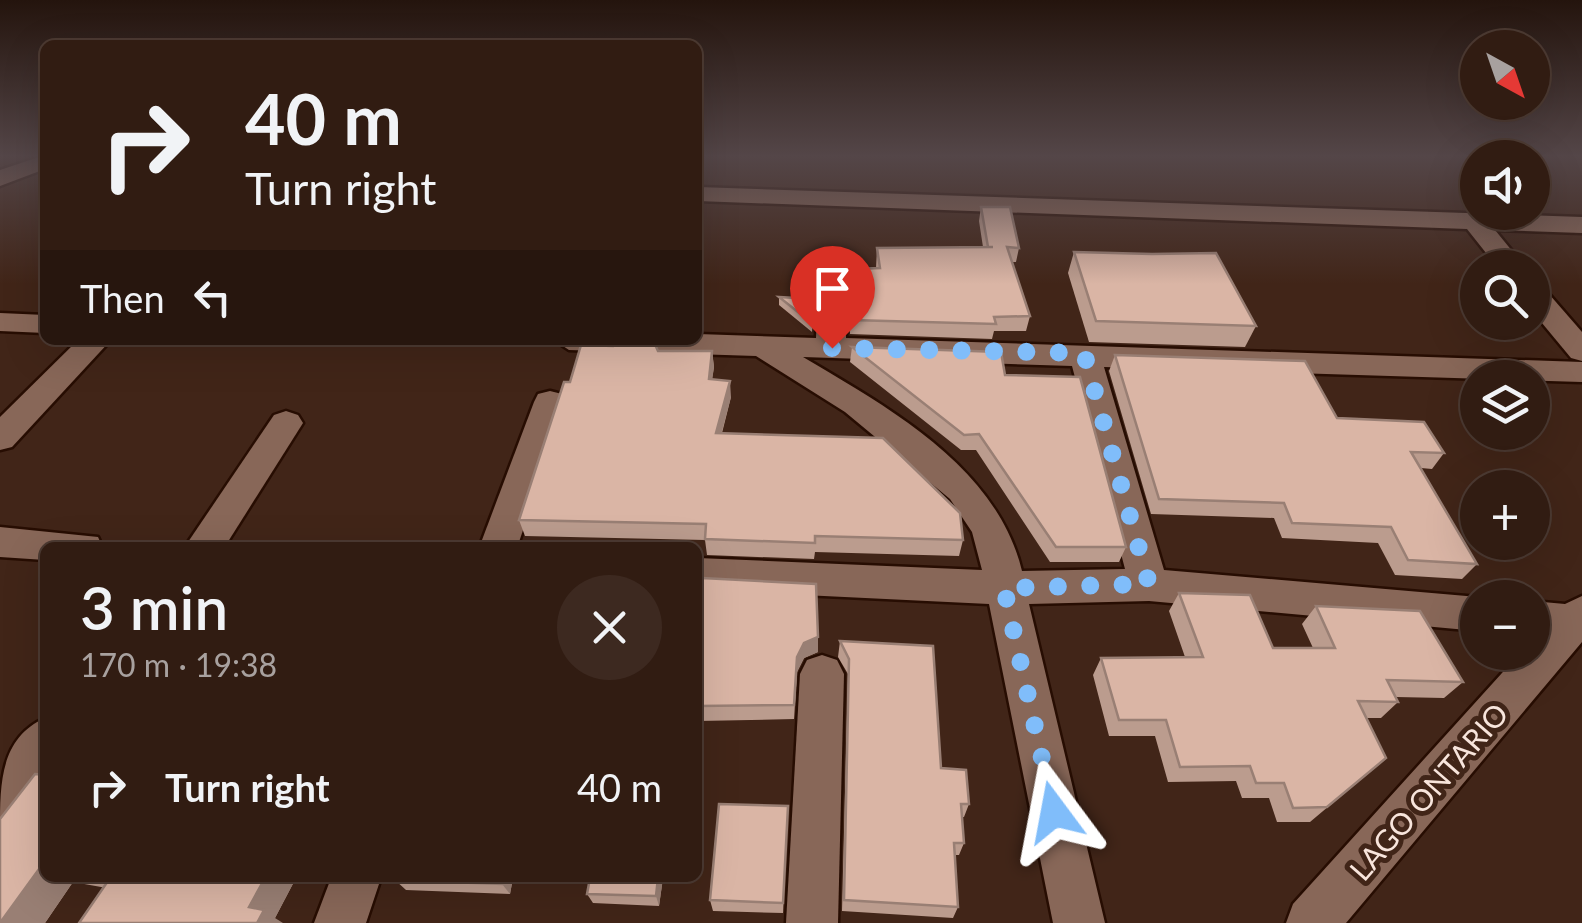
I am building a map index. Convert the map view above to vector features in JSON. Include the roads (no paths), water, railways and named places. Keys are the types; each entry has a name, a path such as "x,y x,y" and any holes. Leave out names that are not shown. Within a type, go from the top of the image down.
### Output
{"street":[{"path":"815,198 1460,221"},
{"path":"1550,224 1582,225"},
{"path":"1481,230 1497,250"},
{"path":"832,348 834,261"},
{"path":"1550,313 1582,351"},
{"path":"0,322 40,324"},
{"path":"702,344 1084,353 1582,372"},
{"path":"0,438 91,345"},
{"path":"762,346 810,371 857,404 963,489 990,529 1079,923"},
{"path":"1084,353 1149,584"},
{"path":"500,542 550,402"},
{"path":"207,542 286,423"},
{"path":"0,542 40,545"},
{"path":"702,574 1004,588 1149,584 1460,612"},
{"name":"LAGO ONTARIO","path":"1312,923 1563,618"},
{"path":"812,923 822,674"},
{"path":"0,805 40,747"},
{"path":"340,923 355,882"}]}
